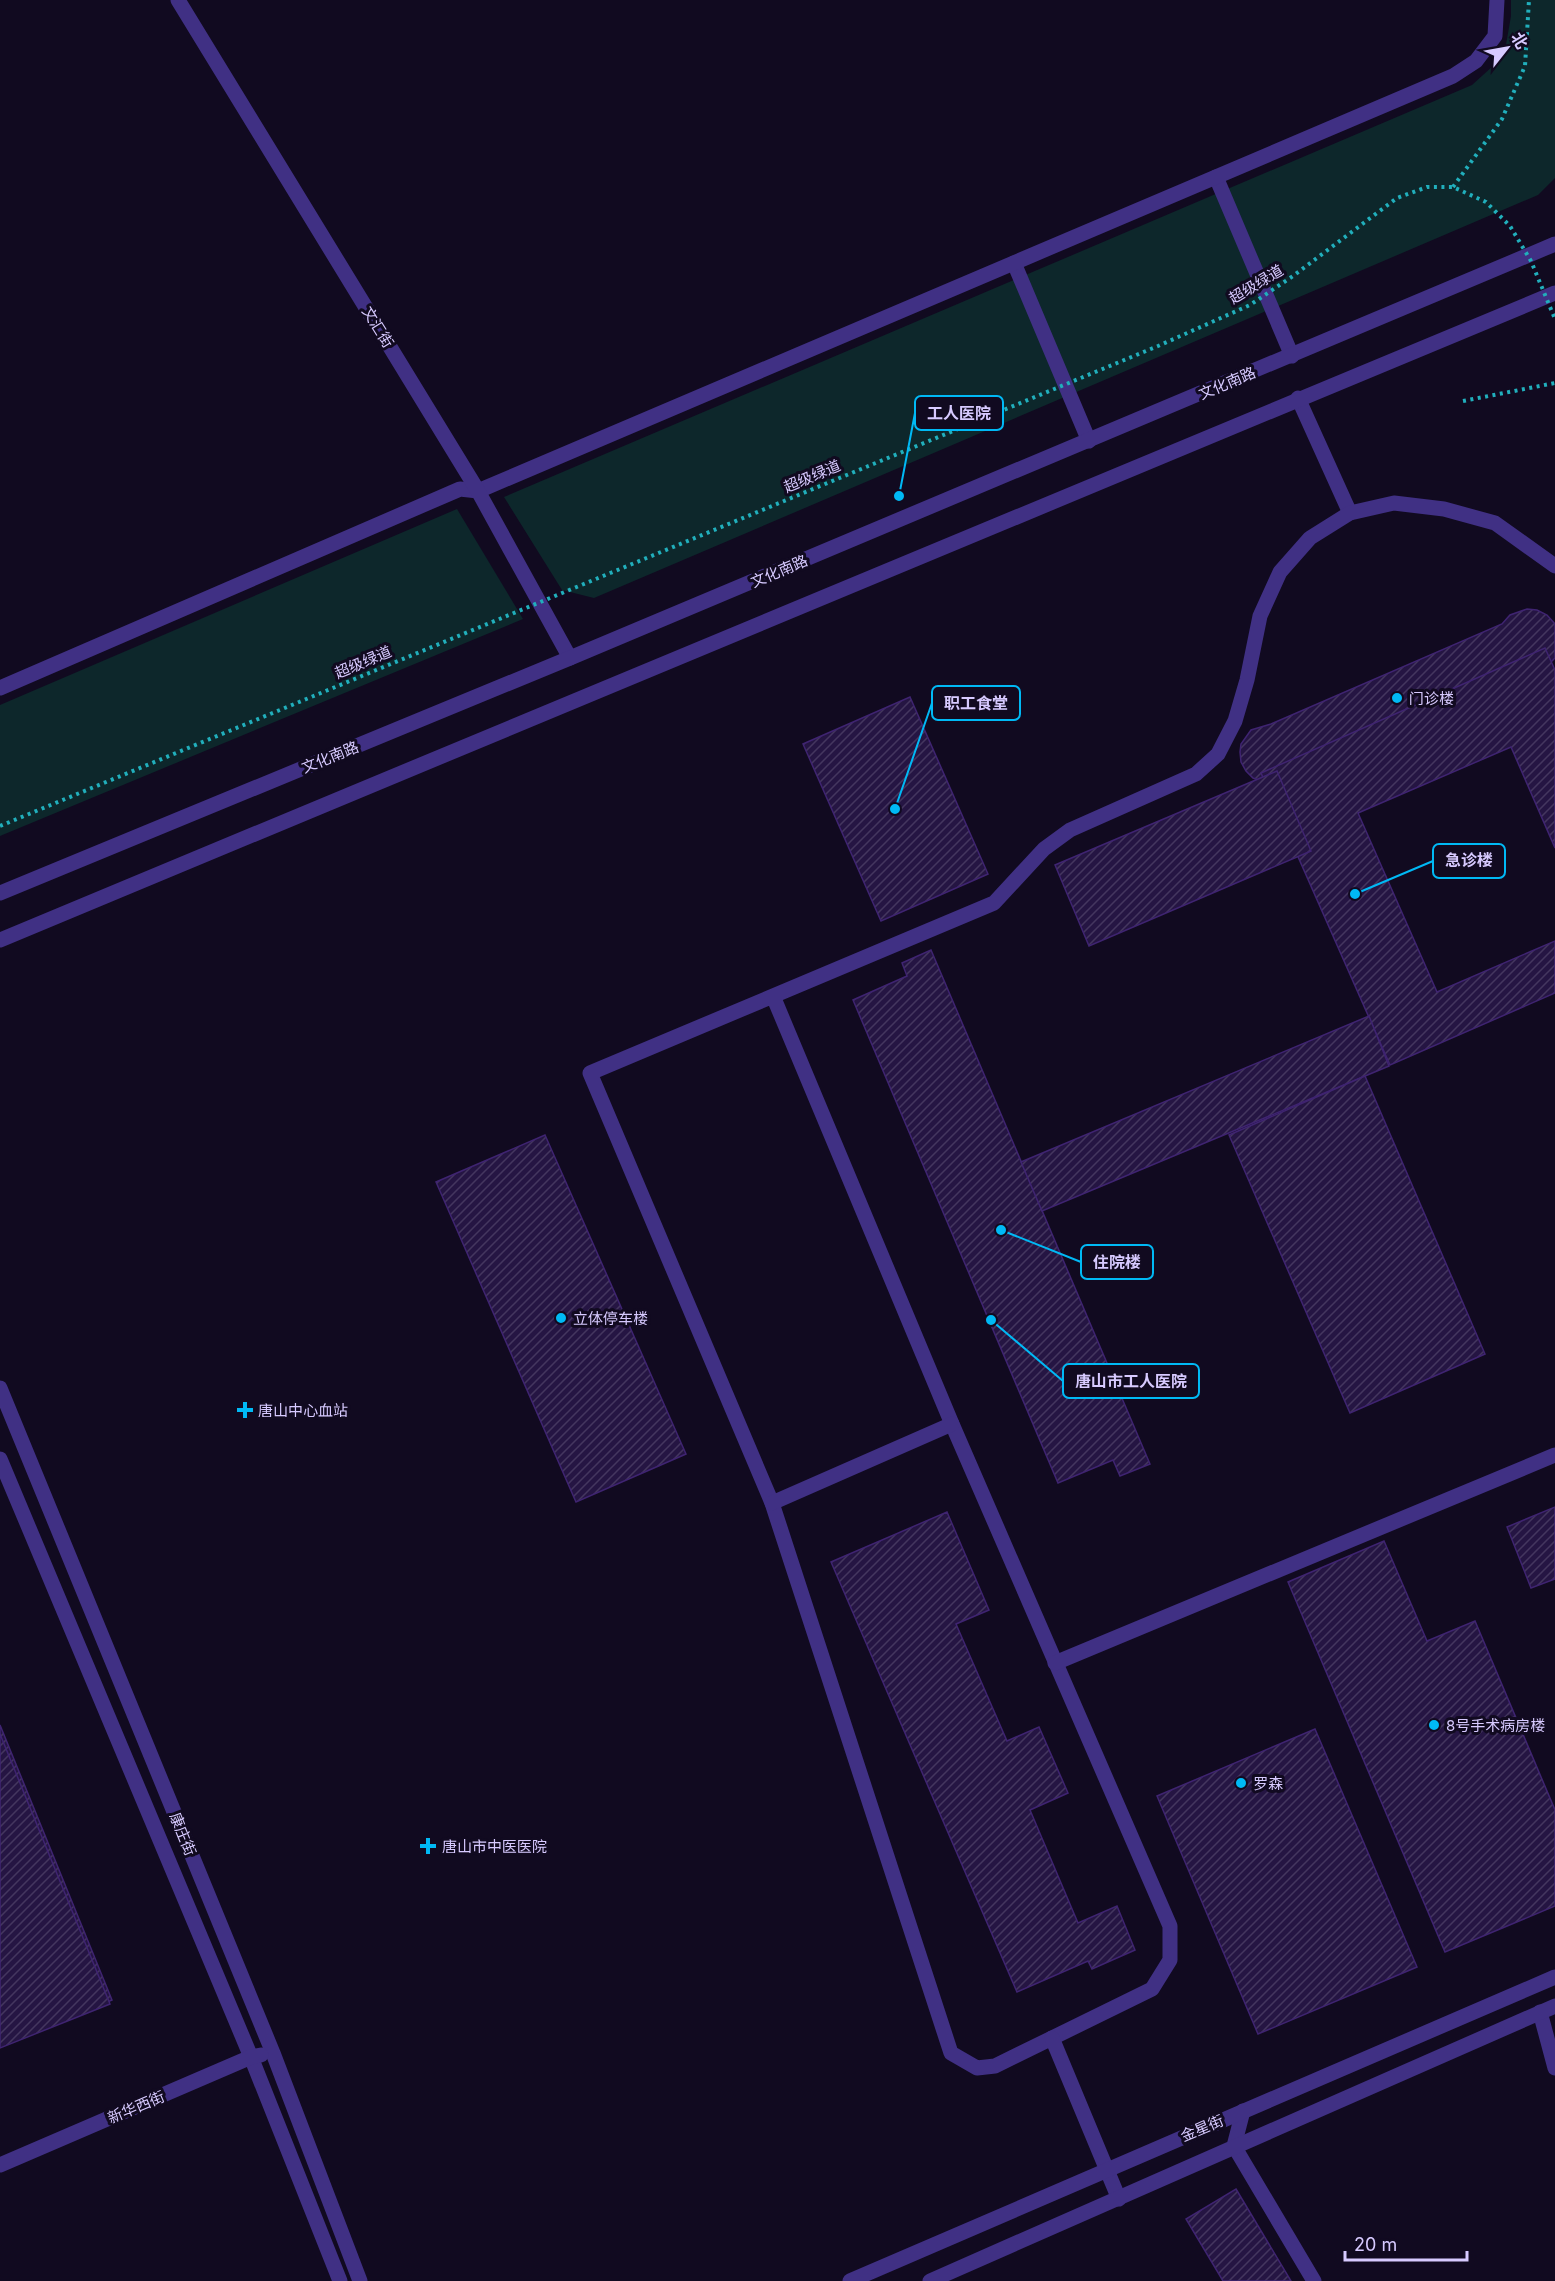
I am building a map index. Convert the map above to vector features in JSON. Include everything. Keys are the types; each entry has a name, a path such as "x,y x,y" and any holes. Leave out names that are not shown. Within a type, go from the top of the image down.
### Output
{"street":[{"name":"文汇街","path":"178,0 478,490 570,658"},
{"path":"0,688 460,489 478,490 1453,76 1476,61 1496,36 1497,0"},
{"path":"1216,177 1292,356"},
{"name":"文化南路","path":"0,893 570,658 1555,244"},
{"path":"1014,263 1089,441"},
{"path":"0,940 1555,293"},
{"path":"1298,398 1350,513"},
{"path":"772,996 952,1424 1170,1926 1170,1959 1152,1989 995,2066 977,2068 951,2053 772,1503 590,1073 772,996 994,903 1044,849 1070,830 1196,774 1218,754 1235,721 1247,680 1260,616 1280,572 1310,538 1350,513 1394,503 1444,509 1495,523 1555,566"},
{"name":"康庄街","path":"0,1388 273,2053 360,2281"},
{"path":"772,1503 952,1424"},
{"path":"1055,1663 1555,1455"},
{"name":"康庄街","path":"0,1459 251,2057 340,2281"},
{"name":"金星街","path":"849,2281 1555,1977"},
{"path":"1548,2009 1555,2068"},
{"name":"金星街","path":"930,2281 1548,2009"},
{"path":"1052,2038 1119,2199"},
{"name":"新华西街","path":"0,2165 251,2057 273,2053"},
{"path":"1243,2111 1234,2146 1314,2281"}],"path":[{"path":"1453,187 1502,119 1525,66 1529,0"},
{"name":"超级绿道","path":"0,826 1250,305 1293,276 1397,198 1427,187 1453,187 1486,202 1510,226 1531,261 1555,319"},
{"path":"1463,401 1555,382"}],"green space":[{"path":"1511,0 1555,0 1555,178 1538,195 594,598 562,590 504,497 1472,85 1504,56 1511,16"},
{"path":"457,509 523,619 0,836 0,705"}],"building":[{"name":"门诊楼","path":"1527,609 1537,610 1547,615 1555,624 1555,658 1544,669 1534,673 1523,673 1292,772 1281,781 1266,783 1253,778 1241,762 1241,744 1251,730 1271,724 1502,624 1510,615"},
{"path":"1545,648 1555,670 1555,848 1511,747 1358,813 1437,992 1555,941 1555,993 1390,1065 1261,773"},
{"path":"910,697 988,874 881,921 803,744"},
{"path":"1277,771 1311,851 1089,946 1055,865"},
{"path":"931,950 1150,1464 1120,1476 1113,1460 1058,1483 853,1000 907,976 902,963"},
{"path":"1369,1016 1389,1066 1042,1211 1021,1162"},
{"path":"1365,1076 1485,1354 1350,1413 1229,1135"},
{"name":"立体停车楼","path":"545,1135 686,1454 576,1502 436,1182"},
{"path":"1555,1507 1555,1579 1531,1588 1507,1527"},
{"path":"947,1512 989,1610 956,1624 1007,1741 1039,1727 1068,1793 1030,1810 1078,1923 1117,1906 1135,1950 1092,1969 1088,1961 1017,1992 831,1562"},
{"name":"8号手术病房楼","path":"1384,1541 1427,1641 1475,1621 1555,1810 1555,1906 1445,1952 1288,1582"},
{"path":"0,1725 112,2000 14,2039 0,2004"},
{"path":"1315,1729 1417,1967 1258,2034 1157,1796"},
{"path":"0,1734 110,2004 0,2048"},
{"path":"1236,2189 1291,2281 1223,2281 1186,2219"}],"place":[{"name":"工人医院","path":"899,496"},
{"name":"门诊楼","path":"1397,698"},
{"name":"职工食堂","path":"895,809"},
{"name":"急诊楼","path":"1355,894"},
{"name":"住院楼","path":"1001,1230"},
{"name":"立体停车楼","path":"561,1318"},
{"name":"唐山市工人医院","path":"991,1320"},
{"name":"唐山中心血站","path":"245,1410"},
{"name":"8号手术病房楼","path":"1434,1725"},
{"name":"罗森","path":"1241,1783"},
{"name":"唐山市中医医院","path":"428,1846"}]}
